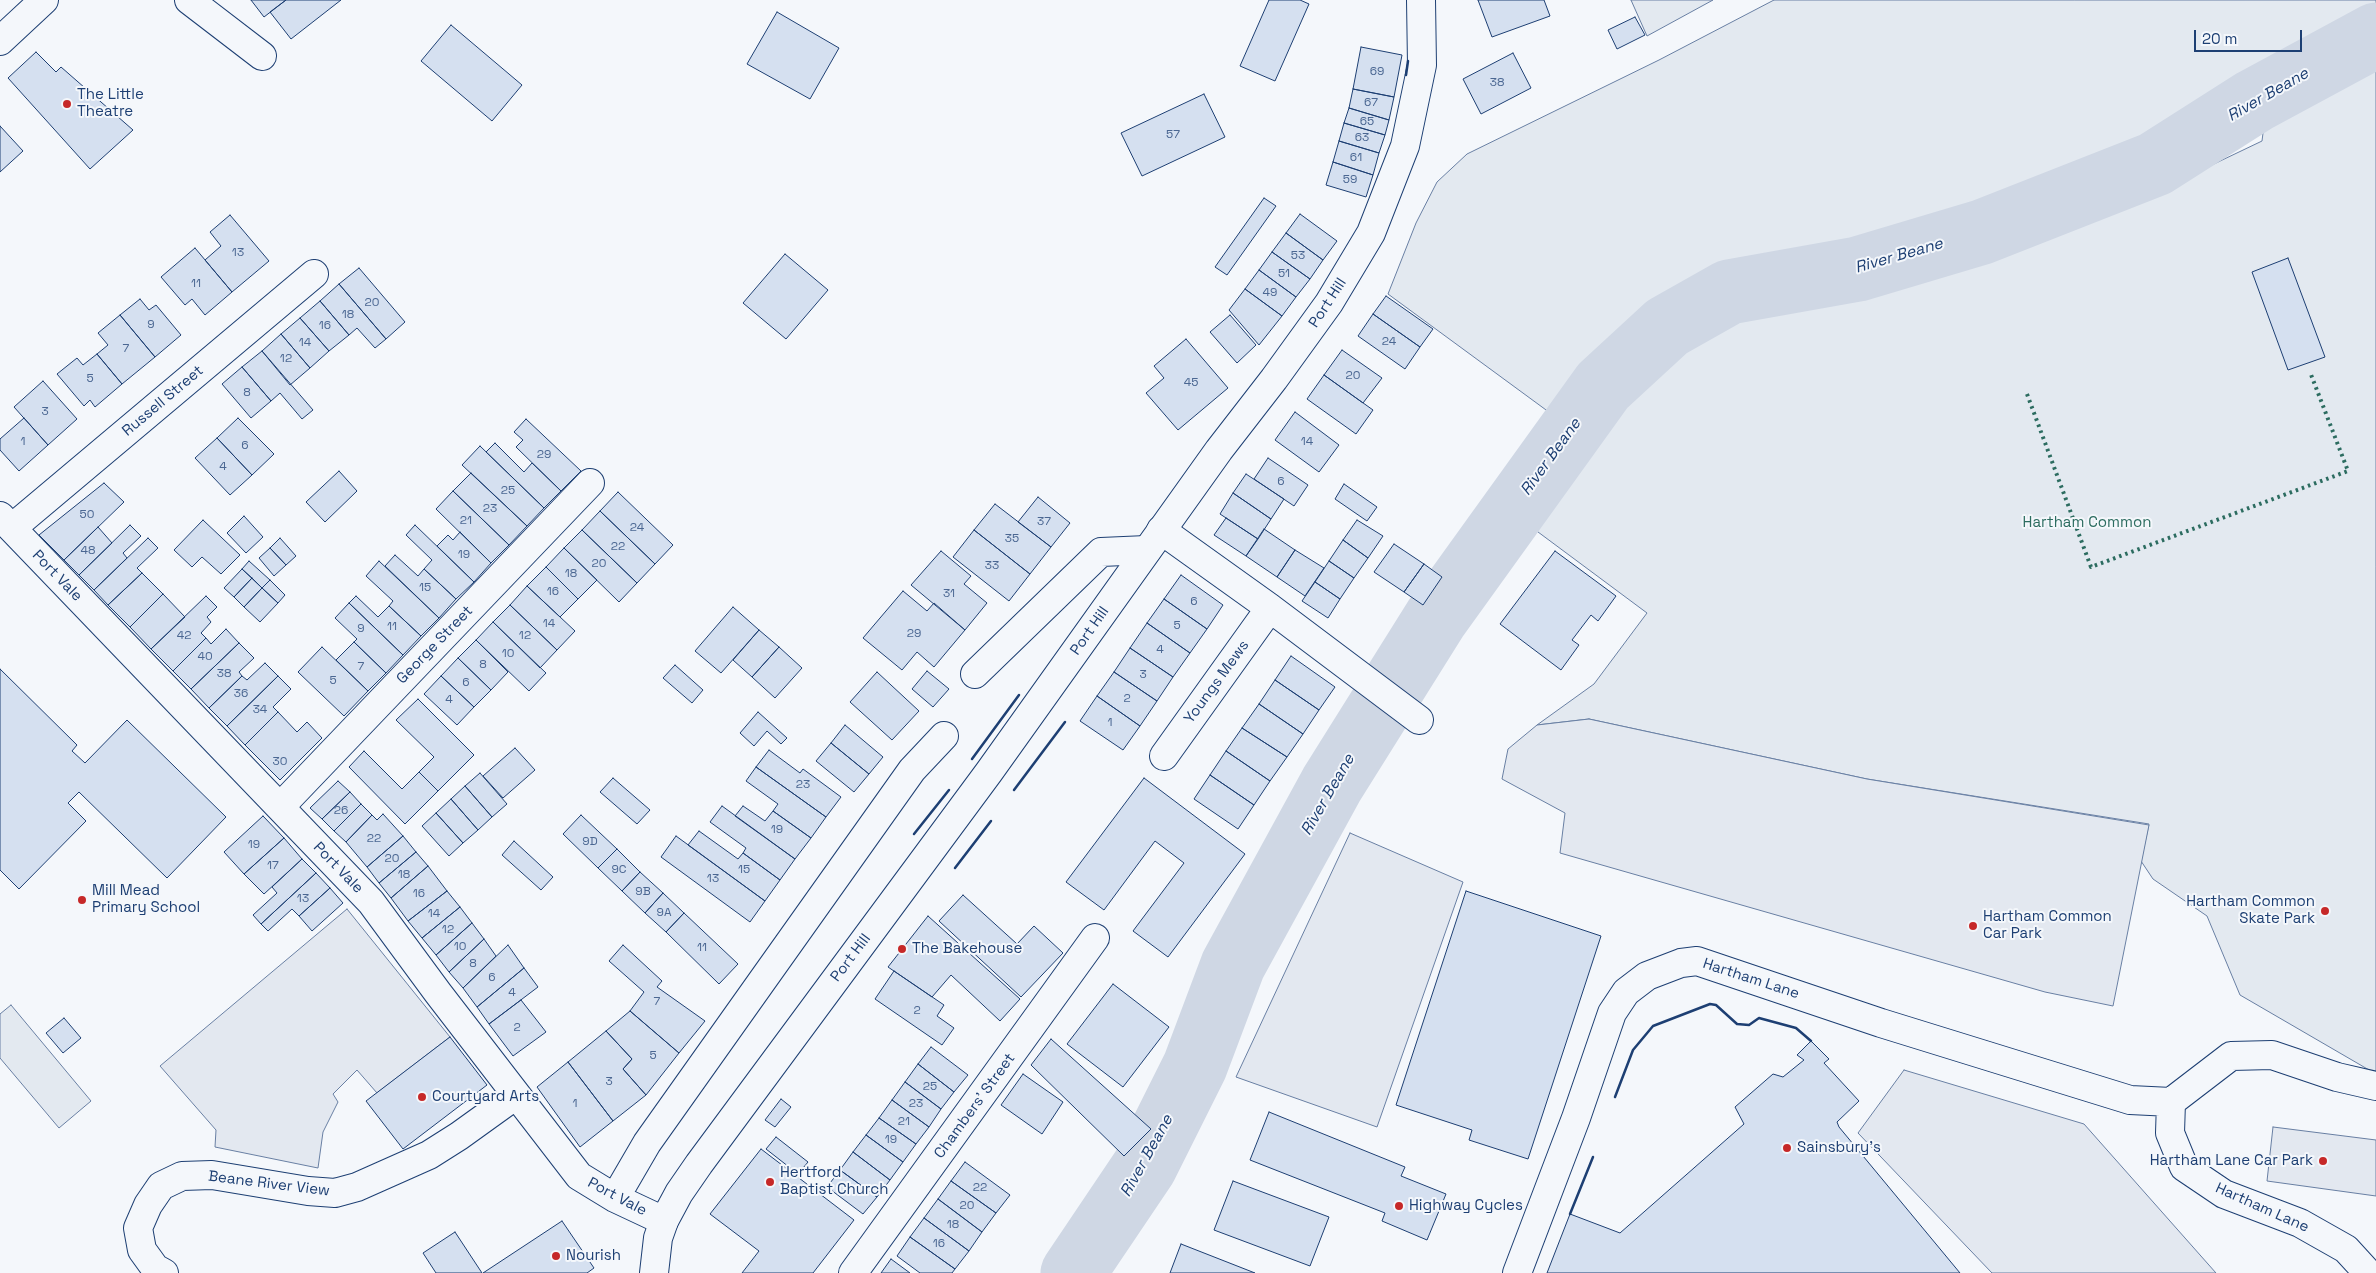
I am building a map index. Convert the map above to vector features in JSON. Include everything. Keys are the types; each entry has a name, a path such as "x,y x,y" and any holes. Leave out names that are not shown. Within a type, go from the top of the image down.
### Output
{"street":[{"path":"6,36 44,0"},
{"path":"189,0 262,56"},
{"name":"Port Hill","path":"654,1273 658,1238 664,1221 679,1193 704,1156 989,772 1154,540 1330,303 1370,233 1405,146 1422,66 1421,0"},
{"name":"Russell Street","path":"6,522 314,274"},
{"name":"George Street","path":"280,807 590,483"},
{"name":"Port Vale","path":"6,522 371,902 578,1176 615,1198 664,1221"},
{"path":"975,674 1101,552 1154,540 1270,608 1419,720"},
{"name":"Youngs Mews","path":"1164,756 1270,608"},
{"path":"615,1198 647,1143 912,770 944,736"},
{"name":"Chambers' Street","path":"853,1273 1095,938"},
{"name":"Hartham Lane","path":"1517,1273 1576,1118 1612,1013 1626,992 1647,976 1681,963 1697,961 1881,1023 2130,1100 2171,1102 2170,1133 2184,1167 2224,1194 2300,1223 2346,1249 2368,1273"},
{"path":"2171,1102 2231,1056 2272,1055 2338,1077 2376,1086"},
{"name":"Beane River View","path":"164,1273 155,1268 142,1250 138,1228 148,1205 162,1186 182,1176 212,1175 299,1190 335,1193 357,1187 429,1155 516,1095"}],"green space":[{"path":"1631,0 1713,0 1647,36"},
{"path":"1774,0 2376,0 2376,5 2149,138 2023,190 1888,241 1769,262 1695,284 1639,312 1608,346 1557,418 1388,294 1416,223 1437,182 1467,154 1659,60"},
{"name":"Hartham Common","path":"2376,60 2376,1074 2240,995 2207,916 2153,879 2141,861 2149,824 1867,779 1589,719 1537,725 1594,684 1647,613 1534,529 1638,385 1677,353 1727,324 1779,304 1877,289 2128,205 2262,141 2264,125 2267,119"},
{"path":"11,1005 91,1101 59,1128 0,1058 0,1014"}],"shaded area":[{"name":"Hartham Common Car Park","path":"1589,719 1867,779 2149,825 2113,1006 2045,992 1560,853 1565,813 1502,779 1508,749 1537,725"},
{"path":"1350,833 1463,882 1377,1127 1236,1077"},
{"path":"347,909 450,1037 377,1093 357,1070 333,1094 338,1102 323,1132 318,1168 215,1147 216,1130 160,1066"},
{"path":"1904,1070 2084,1124 2216,1273 1992,1273 1858,1133"},
{"name":"Hartham Lane Car Park","path":"2273,1127 2376,1140 2376,1196 2267,1181"}],"building":[{"path":"251,0 286,0 264,17"},
{"path":"286,0 341,0 291,39 270,12"},
{"path":"1269,0 1300,0 1309,4 1275,81 1240,66"},
{"path":"1478,0 1544,0 1550,16 1492,37"},
{"path":"777,12 839,48 810,99 747,64"},
{"path":"1635,17 1645,35 1617,49 1608,30"},
{"path":"451,25 522,85 492,121 421,61"},
{"path":"1361,47 1402,55 1394,97 1353,89"},
{"name":"The Little Theatre","path":"36,52 56,72 61,67 133,130 90,169 8,78"},
{"path":"1513,53 1531,88 1481,114 1463,79"},
{"path":"1353,89 1394,97 1389,120 1349,108"},
{"path":"1204,94 1225,137 1142,176 1121,133"},
{"path":"1349,108 1389,120 1385,135 1344,123"},
{"path":"1344,123 1385,135 1379,153 1339,141"},
{"path":"0,126 23,151 0,172"},
{"path":"1339,141 1379,153 1373,175 1333,162"},
{"path":"1333,162 1373,175 1366,197 1326,185"},
{"path":"1264,198 1276,206 1227,275 1215,267"},
{"path":"1300,214 1337,241 1323,260 1286,233"},
{"path":"230,215 269,261 232,292 205,260 221,246 210,232"},
{"path":"1286,233 1323,260 1310,279 1272,252"},
{"path":"195,248 232,292 205,315 192,299 185,305 161,277"},
{"path":"1272,252 1310,279 1296,297 1259,270"},
{"path":"785,254 828,290 786,339 743,303"},
{"path":"2288,258 2325,357 2288,370 2252,272"},
{"path":"359,268 405,322 386,339 339,284"},
{"path":"1259,270 1296,297 1282,316 1245,289"},
{"path":"339,284 386,339 375,348 357,328 349,335 320,301"},
{"path":"1245,289 1282,316 1259,345 1229,310"},
{"path":"1386,296 1433,329 1420,347 1373,314"},
{"path":"140,299 149,310 156,305 181,335 155,357 120,315"},
{"path":"320,301 349,335 329,351 300,318"},
{"path":"1373,314 1420,347 1405,369 1358,336"},
{"path":"120,315 155,357 122,384 97,354 108,345 98,333"},
{"path":"1230,315 1256,345 1237,363 1210,332"},
{"path":"300,318 329,351 310,368 281,334"},
{"path":"281,334 310,368 290,385 262,351"},
{"path":"1186,339 1228,388 1178,430 1146,393 1164,378 1154,366"},
{"path":"1342,350 1382,378 1363,403 1324,375"},
{"path":"262,351 313,410 302,419 280,393 271,401 242,367"},
{"path":"97,354 122,384 95,407 90,400 84,406 57,374 77,358 83,365"},
{"path":"242,367 271,401 251,418 222,384"},
{"path":"1324,375 1373,410 1356,434 1307,399"},
{"path":"43,381 77,419 48,445 14,407"},
{"path":"1295,412 1339,445 1319,472 1275,440"},
{"path":"24,418 48,445 19,471 0,450 0,439"},
{"path":"238,418 274,454 252,475 217,438"},
{"path":"526,419 581,471 561,491 516,447 523,440 514,432"},
{"path":"217,438 252,475 230,495 195,458"},
{"path":"495,443 524,472 532,463 561,491 544,508 486,452"},
{"path":"480,446 544,508 527,526 462,465"},
{"path":"1268,458 1308,485 1294,506 1254,479"},
{"path":"339,471 357,491 325,522 306,502"},
{"path":"471,473 527,526 509,545 453,491"},
{"path":"1246,474 1284,499 1271,519 1233,493"},
{"path":"104,483 124,502 64,560 39,535"},
{"path":"1344,484 1377,507 1367,521 1335,499"},
{"path":"453,491 509,545 491,563 436,509"},
{"path":"618,492 673,545 655,564 600,511"},
{"path":"1233,493 1271,519 1258,539 1220,514"},
{"path":"1038,497 1070,523 1051,547 1018,522"},
{"path":"995,504 1051,547 1030,574 974,530"},
{"path":"600,511 655,564 637,583 582,530"},
{"path":"244,516 263,537 246,553 227,533"},
{"path":"1226,518 1258,539 1246,556 1214,535"},
{"path":"203,520 240,555 221,574 202,557 192,567 174,550"},
{"path":"1357,520 1383,536 1368,558 1343,540"},
{"path":"130,525 141,536 123,553 127,558 94,590 79,575"},
{"path":"415,525 474,582 456,599 424,569 432,560 406,535"},
{"path":"98,527 112,543 79,575 64,560"},
{"path":"1264,529 1295,550 1277,577 1246,556"},
{"path":"582,530 637,583 619,602 564,548"},
{"path":"974,530 1030,574 1009,601 953,557"},
{"path":"460,532 491,563 474,582 437,546 448,535 453,540"},
{"path":"148,538 158,548 137,568 142,573 108,605 94,590"},
{"path":"280,538 296,556 286,565 270,548"},
{"path":"1343,540 1368,558 1354,578 1329,561"},
{"path":"1394,544 1424,564 1404,592 1374,572"},
{"path":"270,548 286,565 274,576 259,558"},
{"path":"564,548 597,580 578,599 546,567"},
{"path":"1295,550 1324,568 1305,596 1277,577"},
{"path":"941,551 971,576 964,584 987,603 965,630 911,585"},
{"path":"1555,551 1616,596 1598,621 1591,615 1572,640 1579,645 1561,670 1500,624"},
{"path":"395,555 418,576 424,569 456,599 439,618 385,566"},
{"path":"249,561 270,580 262,588 242,569"},
{"path":"379,561 439,618 421,636 389,606 393,601 366,576"},
{"path":"1329,561 1354,578 1340,599 1315,582"},
{"path":"1424,564 1442,577 1423,605 1404,592"},
{"path":"546,567 578,599 560,617 527,586"},
{"path":"242,569 252,578 234,597 224,588"},
{"path":"142,573 163,594 130,627 108,605"},
{"path":"1181,575 1223,605 1207,629 1164,599"},
{"path":"252,578 262,588 244,607 234,597"},
{"path":"270,580 285,595 278,603 262,588"},
{"path":"1315,582 1340,599 1328,618 1302,601"},
{"path":"527,586 575,631 557,650 510,605"},
{"path":"262,588 278,603 260,622 244,607"},
{"path":"903,591 927,611 934,603 965,630 934,667 917,652 902,670 863,638"},
{"path":"163,594 185,617 151,649 130,627"},
{"path":"206,596 217,607 207,617 211,622 201,633 206,638 173,671 151,649"},
{"path":"356,596 378,617 389,606 421,636 403,655 349,603"},
{"path":"1164,599 1207,629 1190,653 1147,623"},
{"path":"349,603 403,655 386,673 354,642 357,639 335,618"},
{"path":"510,605 557,650 540,668 493,622"},
{"path":"733,607 759,630 721,673 695,651"},
{"path":"493,622 546,673 529,691 476,640"},
{"path":"1147,623 1190,653 1173,677 1130,648"},
{"path":"226,629 239,643 191,689 173,671 206,638 211,644"},
{"path":"759,630 779,647 752,677 733,660"},
{"path":"476,640 508,672 491,690 458,658"},
{"path":"354,642 386,673 368,691 336,660"},
{"path":"239,643 254,658 239,672 242,676 209,708 191,689"},
{"path":"322,647 368,691 344,716 298,672"},
{"path":"779,647 802,668 775,698 752,677"},
{"path":"1130,648 1173,677 1157,701 1114,672"},
{"path":"1291,656 1335,687 1319,710 1275,680"},
{"path":"458,658 491,690 474,707 441,676"},
{"path":"265,663 278,676 227,726 209,708 242,676 247,680"},
{"path":"675,665 703,690 692,703 663,678"},
{"path":"0,669 77,745 72,751 85,763 127,720 226,817 167,878 79,792 68,803 86,821 19,889 0,870"},
{"path":"927,671 949,689 933,707 912,689"},
{"path":"877,672 919,711 892,740 850,702"},
{"path":"1114,672 1157,701 1140,726 1097,696"},
{"path":"278,676 291,689 273,707 278,712 245,745 227,726"},
{"path":"441,676 474,707 457,725 424,694"},
{"path":"1275,680 1319,710 1303,734 1259,704"},
{"path":"1097,696 1140,726 1123,750 1080,721"},
{"path":"418,699 474,755 438,791 419,772 434,757 396,720"},
{"path":"1259,704 1303,734 1287,757 1242,728"},
{"path":"278,712 297,732 307,722 322,738 280,780 245,745"},
{"path":"758,712 787,738 781,744 767,731 754,746 740,733"},
{"path":"845,725 883,757 869,774 831,743"},
{"path":"1242,728 1287,757 1270,781 1226,751"},
{"path":"831,743 869,774 854,792 816,761"},
{"path":"515,748 535,770 503,798 483,776"},
{"path":"769,750 800,773 803,769 841,797 826,817 756,767"},
{"path":"364,751 402,789 419,772 438,791 405,824 349,767"},
{"path":"1226,751 1270,781 1254,805 1210,775"},
{"path":"756,767 826,817 811,838 773,811 778,804 746,781"},
{"path":"480,773 507,804 492,817 465,786"},
{"path":"1210,775 1254,805 1238,829 1194,799"},
{"path":"613,778 650,810 637,824 600,792"},
{"path":"1144,778 1245,854 1168,957 1133,931 1184,863 1155,841 1104,910 1066,882"},
{"path":"338,781 350,792 322,819 310,808"},
{"path":"465,786 492,817 478,830 451,799"},
{"path":"350,792 361,804 334,831 322,819"},
{"path":"451,799 478,830 463,843 436,813"},
{"path":"361,804 372,815 346,842 334,831"},
{"path":"722,806 795,859 780,880 743,853 746,848 710,822"},
{"path":"743,806 765,821 773,811 811,838 795,859 735,816"},
{"path":"436,813 463,843 449,856 422,826"},
{"path":"383,814 403,836 367,867 346,842 372,815 377,820"},
{"path":"581,815 617,849 598,868 563,834"},
{"path":"263,816 284,838 244,874 224,852"},
{"path":"699,831 738,859 743,853 780,880 765,901 688,845"},
{"path":"403,836 416,852 379,883 367,867"},
{"path":"676,836 765,901 750,922 661,857"},
{"path":"284,838 302,859 264,894 244,874"},
{"path":"514,841 553,877 541,890 502,855"},
{"path":"617,849 640,872 622,891 598,868"},
{"path":"416,852 428,866 391,898 379,883"},
{"path":"302,859 316,873 261,924 253,915 277,893 272,887"},
{"path":"428,866 447,891 408,921 391,898"},
{"path":"640,872 663,893 645,913 622,891"},
{"path":"316,873 330,888 299,916 292,909 268,931 261,924"},
{"path":"330,888 343,903 312,931 299,916"},
{"path":"447,891 460,907 422,938 408,921"},
{"path":"1466,891 1601,936 1528,1159 1469,1140 1472,1130 1396,1105"},
{"path":"663,893 684,913 666,932 645,913"},
{"path":"963,895 1017,944 1034,926 1063,953 1021,997 939,921"},
{"path":"460,907 472,923 436,955 422,938"},
{"path":"684,913 738,964 719,984 666,932"},
{"path":"928,916 1020,999 1000,1021 951,975 932,997 888,967"},
{"path":"472,923 484,939 449,972 436,955"},
{"path":"484,939 496,956 463,988 449,972"},
{"path":"508,945 524,968 477,1007 463,988"},
{"path":"623,945 662,981 657,987 705,1021 679,1053 630,1011 644,992 609,961"},
{"path":"524,968 538,987 489,1024 477,1007"},
{"path":"894,971 944,1005 937,1016 954,1028 942,1045 875,999"},
{"path":"1113,984 1169,1027 1123,1087 1067,1044"},
{"path":"521,1000 546,1032 513,1056 489,1024"},
{"path":"630,1011 679,1053 646,1095 623,1069 632,1059 606,1031"},
{"path":"64,1018 81,1038 63,1053 46,1033"},
{"path":"606,1031 632,1059 623,1069 646,1095 613,1121 568,1062"},
{"name":"Courtyard Arts","path":"450,1037 487,1085 403,1149 366,1101"},
{"path":"1051,1039 1151,1129 1124,1156 1031,1065"},
{"name":"Sainsbury's","path":"1811,1041 1829,1059 1824,1063 1859,1101 1837,1122 1839,1127 1960,1273 1547,1273 1570,1214 1620,1233 1744,1124 1735,1107 1773,1074 1783,1077 1804,1060 1797,1055"},
{"path":"931,1047 968,1075 954,1092 918,1064"},
{"path":"568,1062 613,1121 580,1147 537,1087"},
{"path":"918,1064 954,1092 941,1109 905,1082"},
{"path":"1023,1074 1063,1102 1042,1134 1001,1105"},
{"path":"905,1082 941,1109 929,1127 892,1100"},
{"path":"781,1099 791,1107 775,1127 765,1120"},
{"path":"892,1100 929,1127 916,1144 879,1118"},
{"path":"1269,1112 1405,1167 1401,1176 1446,1194 1427,1240 1382,1221 1385,1213 1250,1160"},
{"path":"879,1118 916,1144 903,1162 866,1135"},
{"path":"866,1135 903,1162 890,1180 853,1152"},
{"path":"776,1137 808,1162 798,1174 766,1149"},
{"name":"Hertford Baptist Church","path":"761,1149 854,1220 813,1273 742,1273 759,1251 710,1214"},
{"path":"853,1152 890,1180 877,1197 840,1170"},
{"path":"965,1162 1010,1195 996,1213 951,1181"},
{"path":"840,1170 877,1197 863,1214 827,1187"},
{"path":"951,1181 996,1213 982,1232 938,1199"},
{"path":"1233,1181 1329,1217 1310,1266 1214,1230"},
{"path":"938,1199 982,1232 969,1251 924,1218"},
{"path":"924,1218 969,1251 955,1269 910,1237"},
{"path":"562,1221 594,1268 587,1273 483,1273"},
{"path":"455,1232 482,1273 436,1273 423,1253"},
{"path":"910,1237 955,1269 952,1273 920,1273 897,1256"},
{"path":"1181,1244 1255,1273 1170,1273"},
{"path":"891,1259 910,1273 881,1273"}],"waterway":[{"name":"River Beane","path":"1073,1273 1145,1166 1195,1066 1233,965 1332,784 1436,618 1603,386 1667,327 1729,292 1858,269 1982,232 2155,164 2254,101 2376,35"}],"hedge":[{"path":"2027,394 2091,567 2348,471 2310,372"}],"wall":[{"path":"1406,75 1408,61"},
{"path":"972,759 1019,695"},
{"path":"1014,790 1065,722"},
{"path":"914,834 949,790"},
{"path":"955,868 991,821"},
{"path":"1615,1097 1633,1050 1653,1026 1710,1004 1716,1005 1737,1024 1749,1025 1759,1018 1796,1028 1811,1041"},
{"path":"1570,1214 1593,1157"}],"place":[{"name":"The Little Theatre","path":"67,104"},
{"name":"Mill Mead Primary School","path":"82,900"},
{"name":"Hartham Common Skate Park","path":"2325,911"},
{"name":"Hartham Common Car Park","path":"1973,926"},
{"name":"The Bakehouse","path":"902,949"},
{"name":"Courtyard Arts","path":"422,1097"},
{"name":"Sainsbury's","path":"1787,1148"},
{"name":"Hartham Lane Car Park","path":"2323,1161"},
{"name":"Hertford Baptist Church","path":"770,1182"},
{"name":"Highway Cycles","path":"1399,1206"},
{"name":"Nourish","path":"556,1256"}]}
